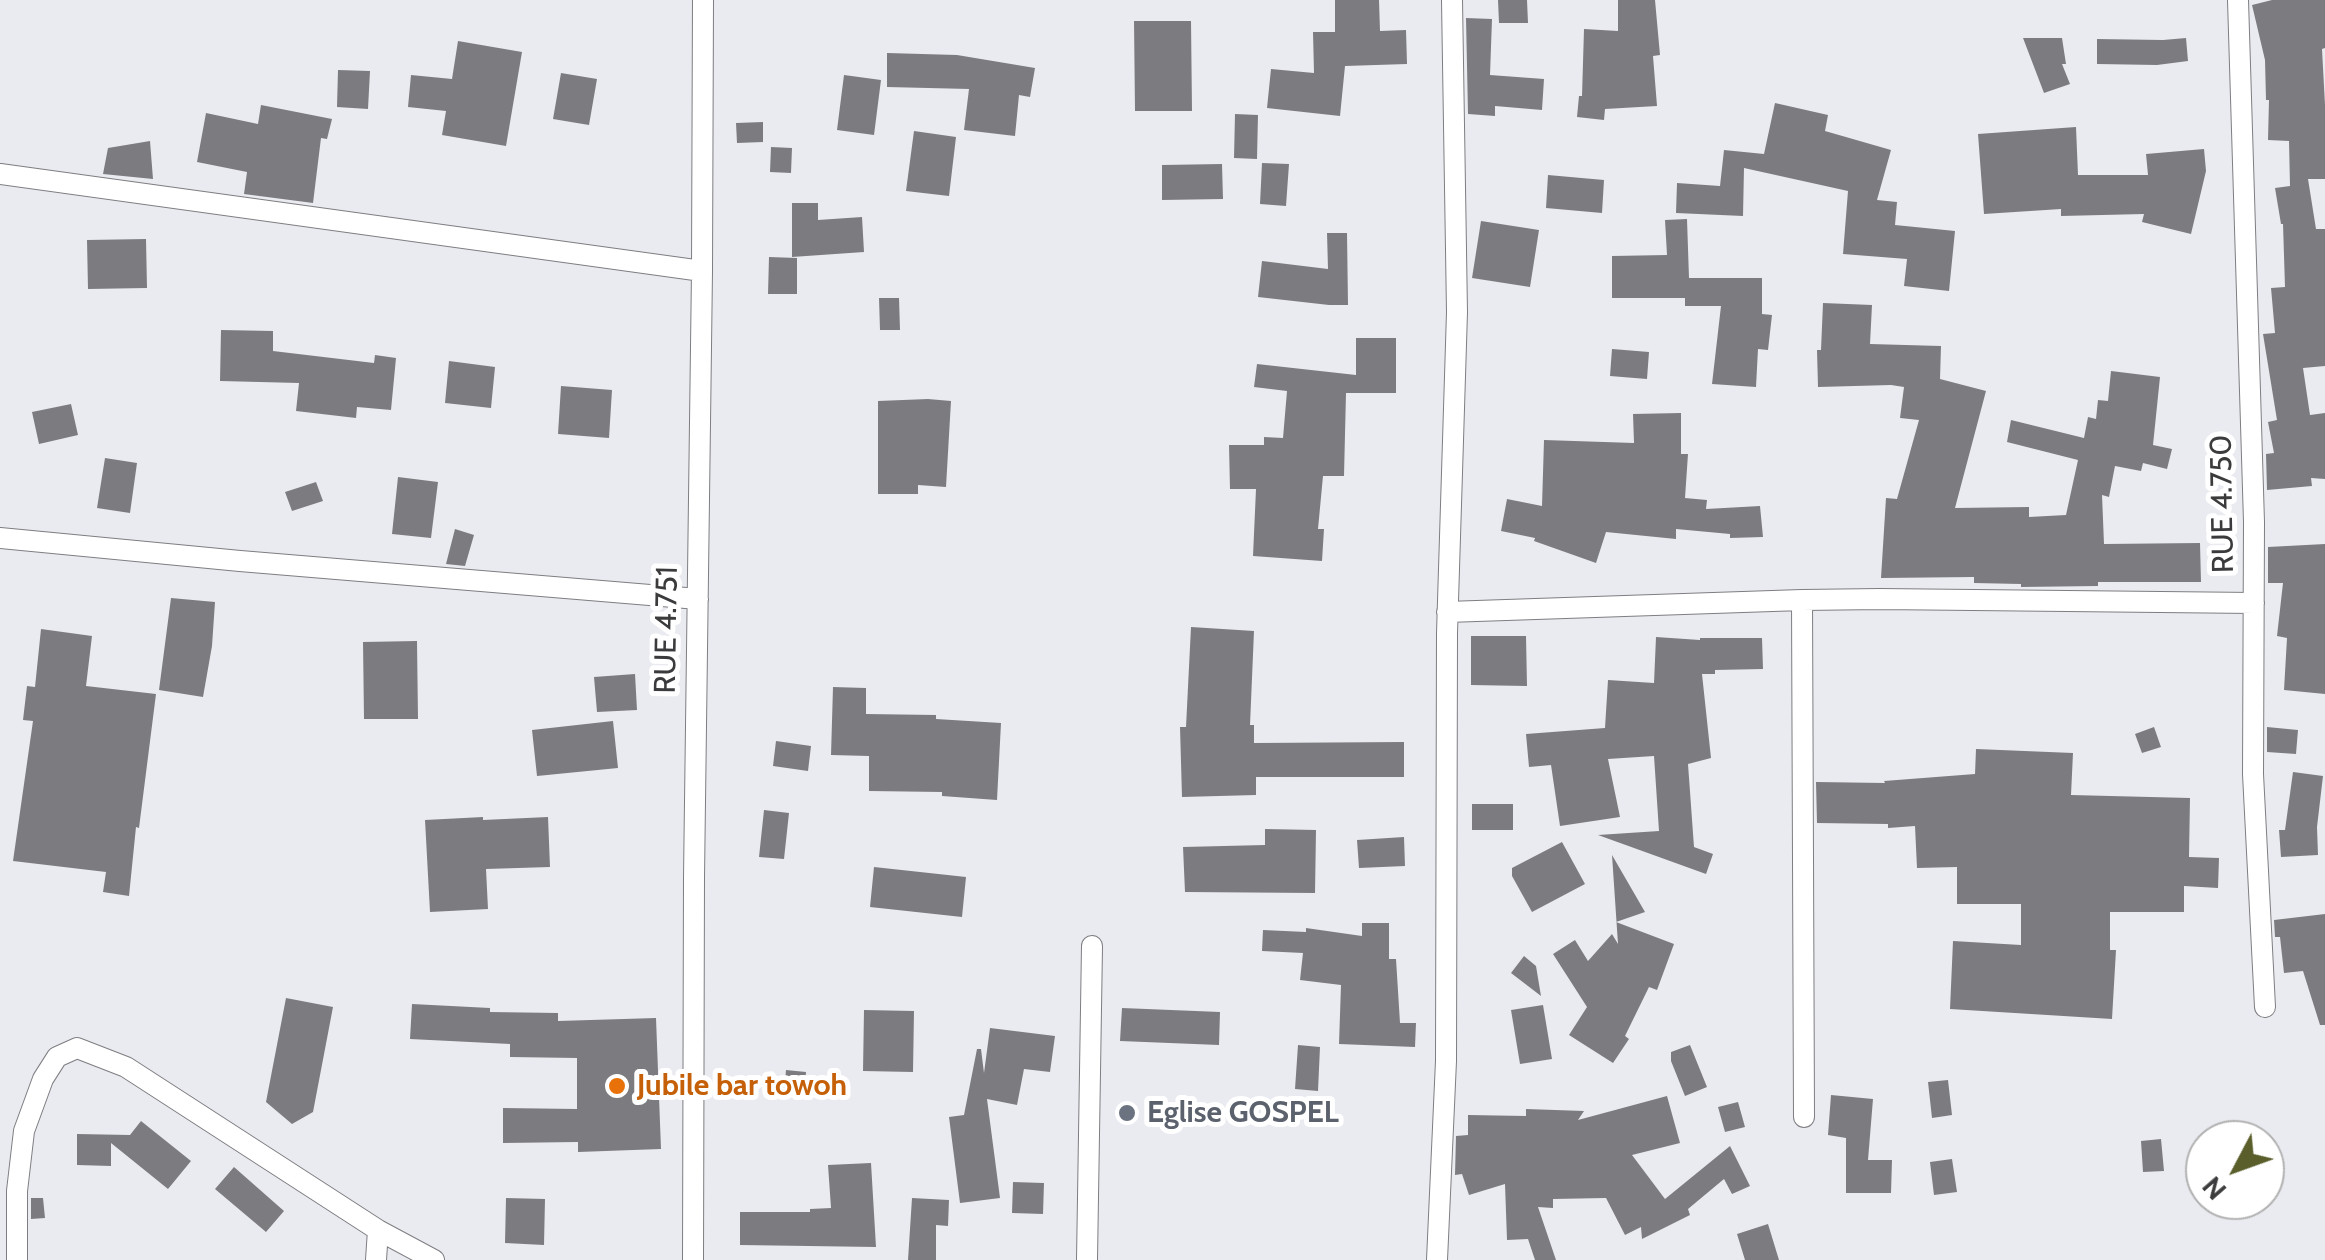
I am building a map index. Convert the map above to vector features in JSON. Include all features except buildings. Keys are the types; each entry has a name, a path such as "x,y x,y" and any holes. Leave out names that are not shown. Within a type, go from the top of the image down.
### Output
{"street":[{"name":"RUE 4.751","path":"692,1260 703,0"},
{"path":"1437,1260 1446,1061 1448,612 1457,312 1452,0"},
{"name":"RUE 4.750","path":"2238,0 2252,436 2253,774 2265,1006"},
{"path":"0,174 702,271"},
{"path":"0,538 698,599"},
{"path":"1448,612 1880,598 2254,602"},
{"path":"1802,600 1804,1117"},
{"path":"1087,1260 1092,946"},
{"path":"16,1260 17,1191 24,1131 44,1078 58,1058 77,1048 126,1067 378,1230 434,1260"},
{"path":"376,1260 378,1230"}],"place":[{"name":"Jubile bar towoh","path":"617,1086"},
{"name":"Eglise GOSPEL","path":"1127,1113"}]}
